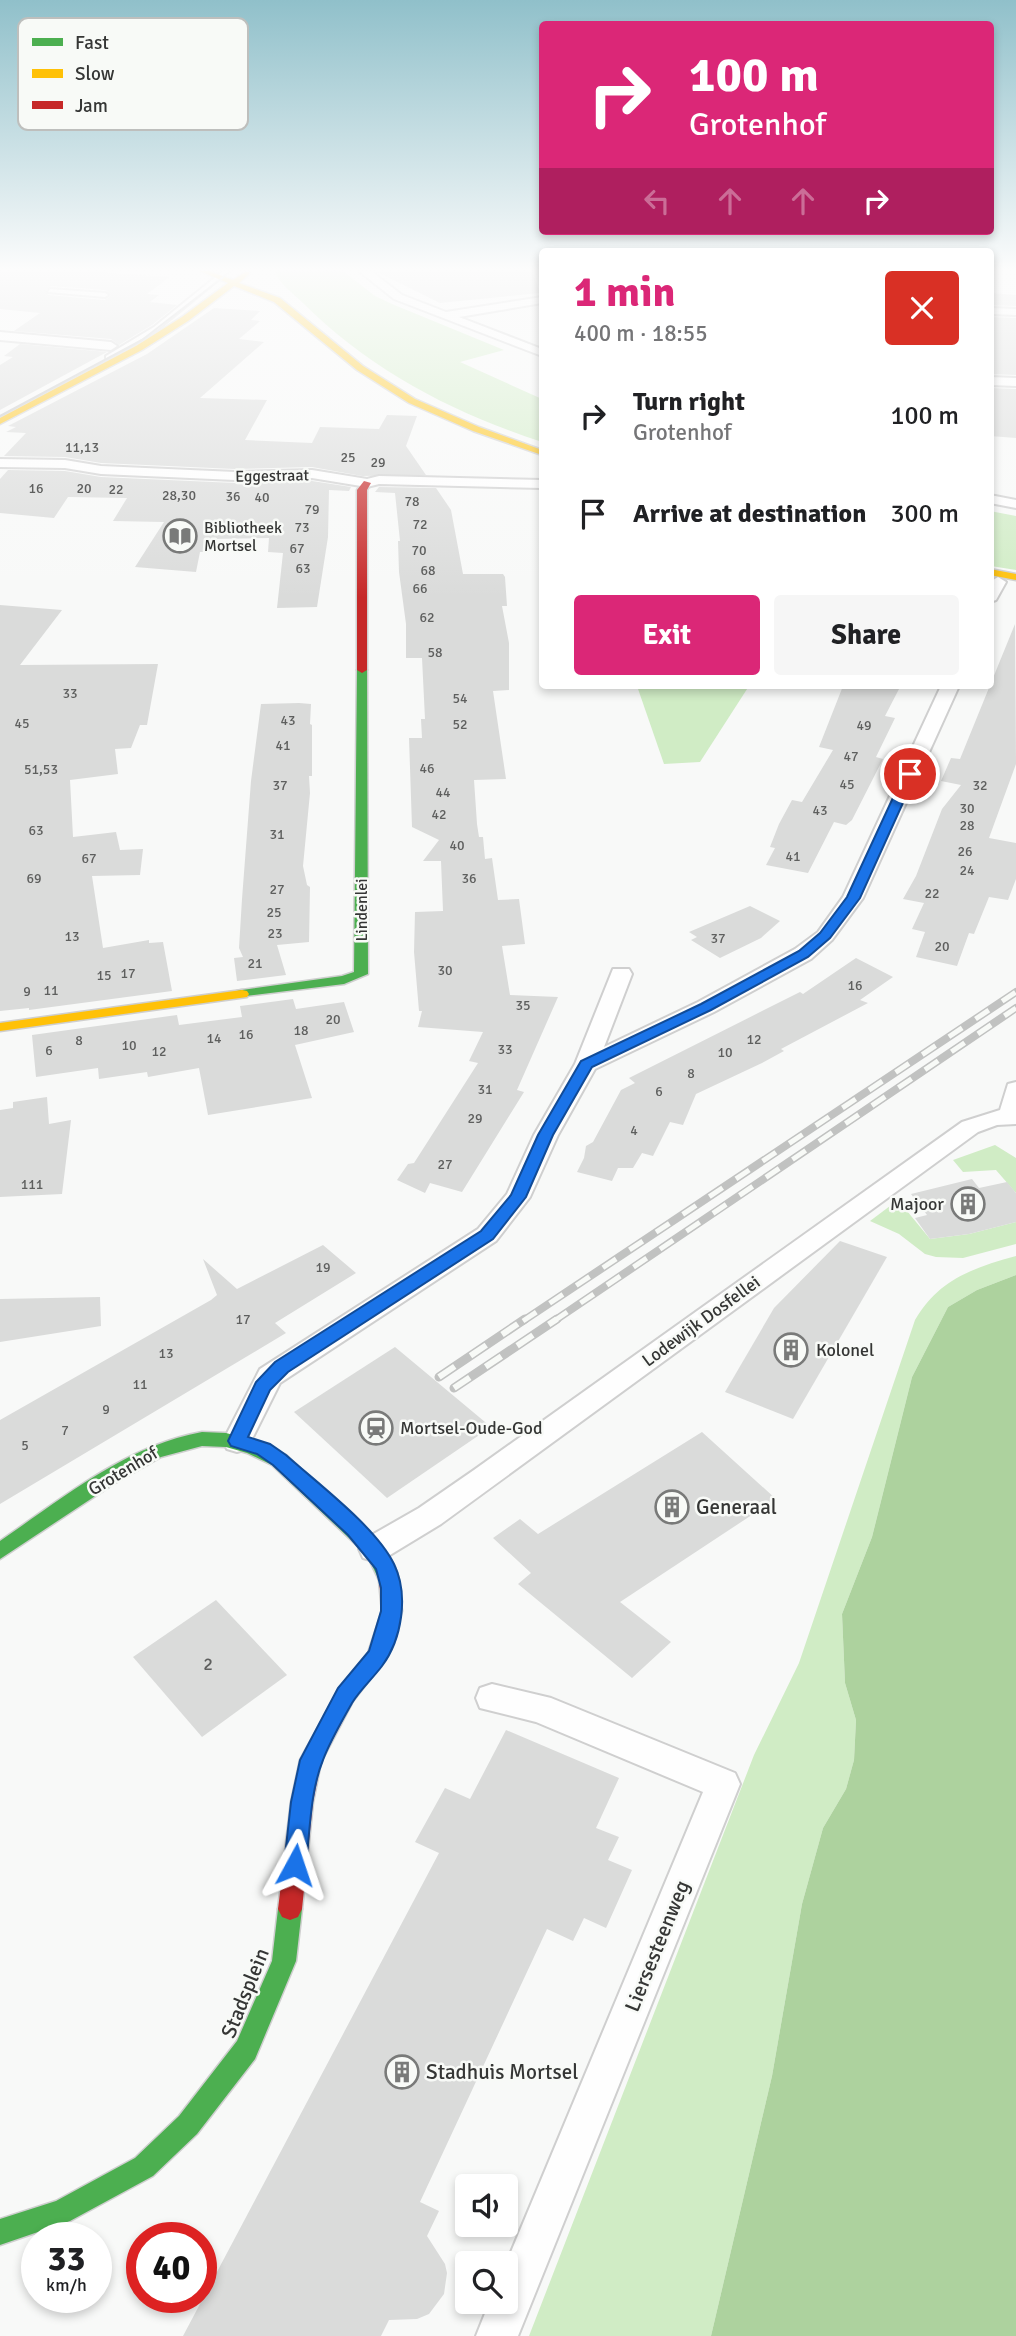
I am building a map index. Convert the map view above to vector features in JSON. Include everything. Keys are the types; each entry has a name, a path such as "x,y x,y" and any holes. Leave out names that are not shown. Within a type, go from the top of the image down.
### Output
{"main road":[{"path":"0,405 47,380"},
{"path":"0,421 78,380"},
{"path":"378,380 393,390 457,421 539,452"},
{"name":"Lindenlei","path":"0,1027 344,980 361,974 362,490 367,483"},
{"path":"994,578 1016,577"},
{"path":"994,578 1016,585"},
{"name":"Grotenhof","path":"0,1551 136,1458 159,1447 187,1440 237,1441"},
{"name":"Stadsplein","path":"0,2232 61,2212 144,2167 188,2125 246,2050 284,1961 302,1802 311,1760 346,1695 377,1657 386,1636 392,1611 391,1588 386,1567 374,1549 279,1460 264,1449 237,1441"}],"street":[{"path":"994,381 1016,382"},
{"name":"Eggestraat","path":"0,463 65,464 101,470 235,477 312,474 367,483 379,480 539,484"},
{"path":"994,500 1016,504"},
{"path":"586,1064 706,1007 803,954 825,936 853,898 949,689"},
{"path":"237,1441 270,1376 487,1235 518,1197 546,1135 586,1064 621,974"},
{"name":"Lodewijk Dosfellei","path":"374,1549 430,1516 484,1478 970,1127 994,1118 1013,1116 1016,1089"},
{"name":"Liersesteenweg","path":"492,1698 539,1708 723,1784 497,2336"}],"lane":[{"path":"0,413 62,380"}],"shaded area":[{"path":"403,380 500,380 539,398 539,441 477,417"},
{"path":"994,512 1016,516 1016,570 994,566"},
{"path":"638,689 747,689 700,762 664,764"},
{"path":"995,1145 1016,1158 1016,1193 996,1170 963,1172 953,1160"},
{"path":"898,1200 930,1239 969,1234 1016,1222 1016,1244 963,1258 925,1254 899,1234 870,1221"},
{"path":"1016,1256 1016,1275 977,1290 948,1307 912,1377 872,1537 842,1614 845,1683 856,1720 854,1760 846,1789 823,1828 802,1904 772,2076 711,2336 529,2336 754,1755 799,1663 915,1320 935,1294 958,1277"},
{"path":"1016,1275 1016,2336 711,2336 772,2076 802,1904 823,1828 846,1789 854,1760 856,1720 845,1683 842,1614 872,1537 912,1377 948,1307 977,1290"}],"building":[{"path":"0,380 55,380 0,410"},
{"path":"97,380 221,380 200,398 267,400 245,440 312,443 320,427 379,429 387,415 417,416 406,446 426,475 362,476 312,467 235,469 101,463 65,457 4,456 26,433 6,432 16,427 8,426"},
{"path":"994,388 1016,389 1016,438 994,436"},
{"path":"8,470 65,471 101,477 235,483 312,481 351,487 349,491 329,490 328,537 317,607 277,608 283,553 268,552 269,538 209,539 207,552 200,552 196,572 135,567 164,522 113,521 127,498 68,497 54,518 0,513 0,479"},
{"path":"379,487 436,488 451,510 463,574 503,574 505,577 507,606 502,606 509,643 509,690 493,691 506,779 474,780 477,824 479,837 483,837 485,859 492,858 498,900 519,899 525,944 502,946 510,995 558,997 517,1090 524,1092 462,1192 430,1183 425,1193 397,1180 408,1164 414,1163 478,1063 469,1061 483,1032 418,1027 422,1011 419,1011 414,952 415,912 443,911 441,861 423,861 439,840 412,827 409,738 422,738 421,719 425,719 422,658 406,658 406,624 399,572 400,541 395,493 375,492"},
{"path":"0,605 62,610 20,665 158,664 147,725 140,725 131,748 115,749 118,774 70,780 73,837 116,832 120,850 143,849 140,875 92,876 103,948 149,940 149,943 163,942 172,991 29,1010 0,1011"},
{"path":"1015,624 1016,764 989,838 1016,843 1016,879 1008,900 989,897 974,934 969,933 957,966 916,957 925,932 912,929 924,903 903,899 916,876 942,809 961,785 941,781 951,758 960,759 989,689 994,689 994,676"},
{"path":"842,689 899,689 885,716 895,718 876,757 883,759 852,820 846,825 834,822 808,873 766,865 775,848 770,847 779,824 792,800 802,802 833,750 819,747"},
{"path":"261,704 311,704 312,725 312,776 309,776 310,793 303,866 307,885 310,887 309,942 277,945 286,975 237,981 234,958 243,957 239,948 242,899 251,781"},
{"path":"750,906 780,921 761,938 720,958 691,940 697,937 689,932"},
{"path":"856,958 893,977 860,1000 868,1003 781,1049 784,1051 762,1063 696,1094 683,1125 670,1122 653,1156 642,1153 633,1168 618,1168 612,1181 577,1172 586,1146 593,1142 621,1090 635,1083 629,1078 800,992 803,994"},
{"path":"293,999 296,1009 344,1002 354,1032 295,1045 312,1098 208,1115 199,1068 148,1077 147,1072 99,1079 98,1068 36,1077 32,1035 177,1015 179,1025 242,1017 240,1006"},
{"path":"47,1097 49,1124 71,1120 62,1194 0,1197 0,1110 13,1108 13,1102"},
{"name":"Majoor","path":"972,1179 979,1188 1007,1182 1016,1193 1016,1222 969,1234 930,1239 915,1218 927,1215 911,1194"},
{"name":"Kolonel","path":"840,1241 887,1257 793,1419 725,1392 774,1308"},
{"path":"323,1245 356,1273 275,1323 286,1333 0,1504 0,1420 211,1300 217,1295 203,1259 237,1289"},
{"path":"100,1297 101,1326 0,1342 0,1299"},
{"path":"395,1347 491,1427 387,1498 294,1412"},
{"path":"702,1432 776,1499 620,1602 671,1642 632,1678 518,1584 531,1573 493,1538 520,1519 538,1534"},
{"path":"216,1600 287,1675 202,1737 133,1657"},
{"name":"Stadhuis Mortsel","path":"506,1730 619,1778 596,1828 619,1837 608,1860 632,1870 606,1928 584,1918 573,1941 547,1929 420,2202 439,2211 427,2236 445,2264 447,2273 444,2294 429,2314 417,2319 389,2320 381,2336 183,2336 195,2313 217,2313 217,2272 439,1853 415,1842 445,1788 470,1799"}],"tram line":[{"path":"0,416 67,380"}],"railway":[{"path":"523,1321 1016,992"},
{"path":"554,1321 1016,1008"},
{"path":"439,1377 525,1319"},
{"path":"454,1388 557,1319"}],"traffic: fast":[{"path":"242,994 344,980 361,974 362,670"},
{"path":"0,1551 132,1463 178,1444 202,1439 226,1440 252,1447 279,1460 374,1549 389,1580"},
{"path":"0,2232 61,2212 144,2167 188,2125 246,2050 284,1961 290,1909"}],"traffic: slow":[{"path":"0,421 78,380"},
{"path":"379,380 412,401 476,429 539,452"},
{"path":"994,573 1016,577"},
{"path":"0,1027 242,994"}],"traffic: jam":[{"path":"362,670 362,490 367,483"},
{"path":"290,1909 302,1802 311,1760 346,1695 377,1657 392,1611 389,1580"}],"place":[{"name":"Bibliotheek Mortsel","path":"180,536"},
{"name":"Majoor","path":"968,1204"},
{"name":"Kolonel","path":"791,1350"},
{"name":"Mortsel-Oude-God","path":"376,1428"},
{"name":"Generaal","path":"672,1507"},
{"name":"Stadhuis Mortsel","path":"402,2072"}],"route":[{"path":"295,1865 302,1802 311,1760 346,1695 377,1657 392,1611 391,1588 386,1567 374,1549 355,1530 279,1460 264,1449 237,1441 262,1387 270,1376 312,1346 487,1235 518,1197 546,1135 586,1064 706,1007 803,954 825,936 853,898 910,774"}]}
